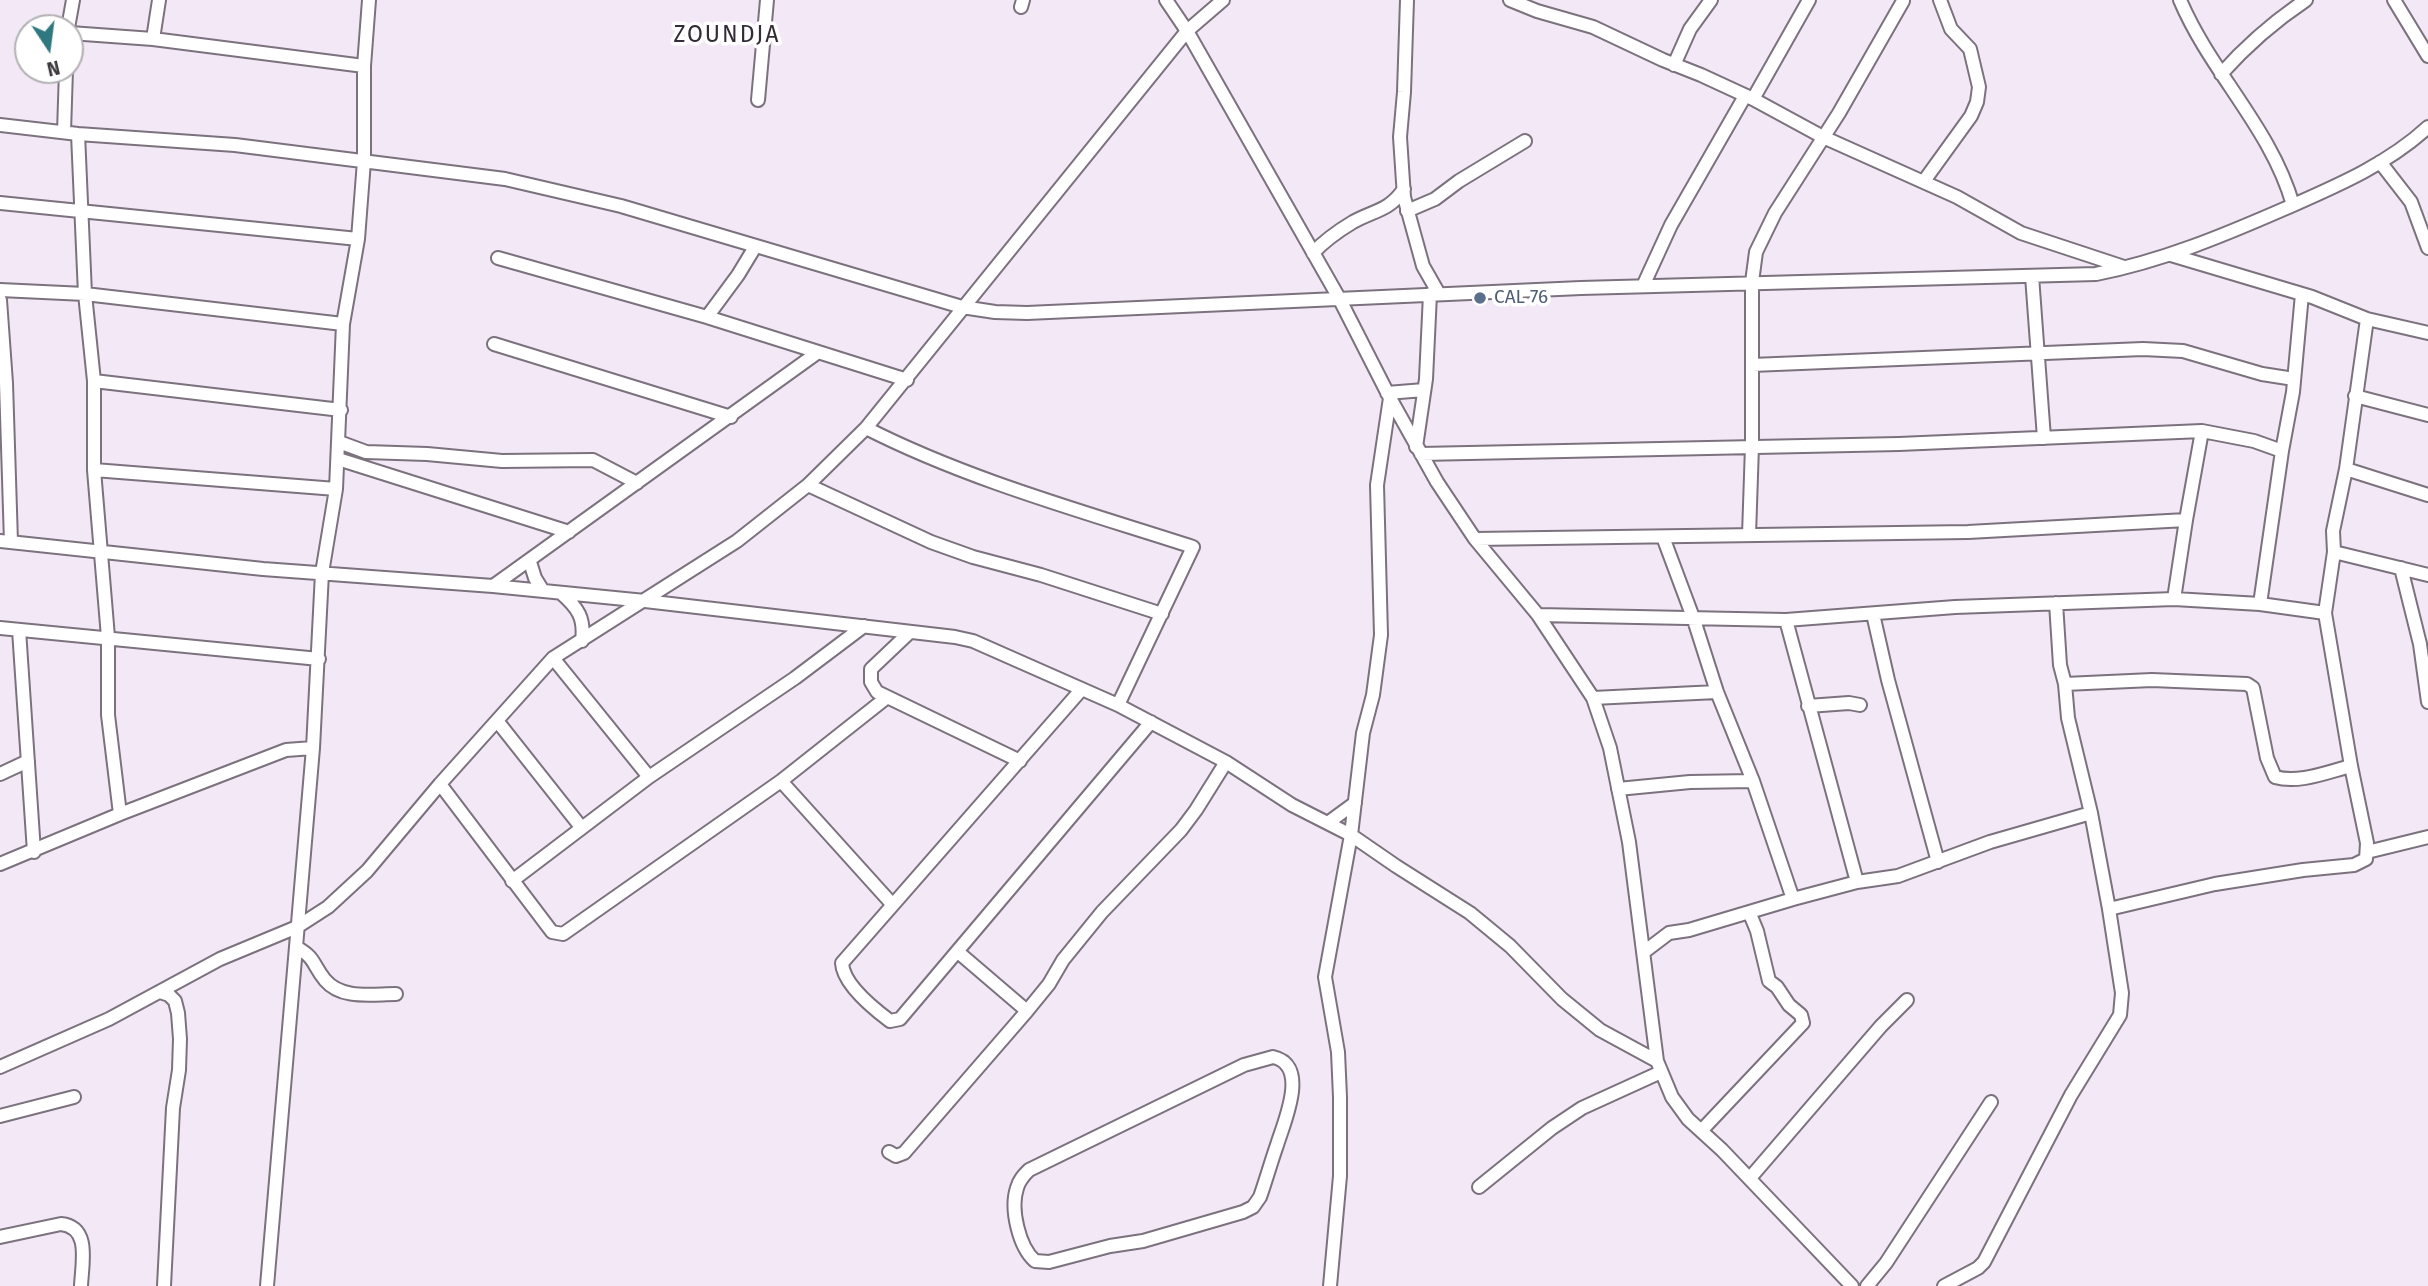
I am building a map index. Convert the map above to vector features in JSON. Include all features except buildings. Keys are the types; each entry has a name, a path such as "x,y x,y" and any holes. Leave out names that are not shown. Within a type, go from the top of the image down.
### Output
{"street":[{"path":"153,39 159,0"},
{"path":"267,1286 313,748 322,573 336,489 343,324 358,239 364,162 369,0"},
{"path":"758,100 767,0"},
{"path":"1166,0 1187,31 1339,298 1419,451 1475,539 1538,615 1593,698 1610,748 1629,842 1659,1066 1679,1108 1750,1178 1848,1285"},
{"path":"0,1067 109,1019 220,960 297,928 344,894 554,658 737,541 808,485 866,428 1187,31 1223,0"},
{"path":"1407,0 1405,92 1400,137 1404,189 1407,211 1434,294 1419,451"},
{"path":"1510,0 1537,11 1593,27 1749,97 1823,137 1924,181 2021,233 2127,268"},
{"path":"1674,65 1690,29 1711,0"},
{"path":"1643,286 1671,225 1809,0"},
{"path":"1924,181 1971,116 1979,87 1970,49 1954,33 1940,0"},
{"path":"2180,0 2201,41 2246,108 2286,177 2293,205"},
{"path":"2221,74 2235,58 2306,0"},
{"path":"2394,0 2428,56"},
{"path":"1749,536 1752,282 1756,252 1775,213 1903,1"},
{"path":"84,34 153,39 365,66"},
{"path":"64,132 66,84"},
{"path":"0,125 78,134 235,145 505,179 621,206 962,307 1027,313 1752,282 2096,274 2171,255 2293,205 2357,176 2428,127"},
{"path":"78,134 85,294 94,381 94,470 108,637 108,715 120,814"},
{"path":"1407,211 1435,199 1459,181 1525,141"},
{"path":"2380,162 2422,218 2428,248"},
{"path":"1313,253 1343,228 1374,211 1392,205 1404,189"},
{"path":"0,203 358,239"},
{"path":"707,317 755,247"},
{"path":"2171,255 2302,294 2367,319 2428,333"},
{"path":"498,258 707,317 907,380"},
{"path":"2032,276 2044,438"},
{"path":"0,290 85,294 343,324"},
{"path":"2260,604 2294,379 2302,294"},
{"path":"0,300 6,383 5,541 322,573 645,601 973,641 1118,705 1226,762 1292,805 1351,835 1470,913 1510,947 1562,999 1600,1030 1659,1066"},
{"path":"2109,909 2215,884 2354,865 2366,859 2367,852 2325,613 2334,552 2333,531 2346,470 2367,319"},
{"path":"494,345 731,417"},
{"path":"1752,365 2143,349 2183,351 2262,374 2294,379"},
{"path":"493,586 530,562 569,531 817,353"},
{"path":"94,381 341,410"},
{"path":"1388,395 1424,390"},
{"path":"1330,1286 1340,1175 1340,1097 1338,1052 1325,976 1351,835 1363,733 1373,695 1381,635 1377,485 1388,395"},
{"path":"2355,396 2428,415"},
{"path":"866,428 895,443 988,479 1193,547 1118,705"},
{"path":"1419,451 1899,444 2203,432 2254,440 2282,451"},
{"path":"2174,599 2203,432"},
{"path":"339,442 366,453 419,453 502,461 593,460 637,483"},
{"path":"338,459 569,531"},
{"path":"94,470 336,489"},
{"path":"2346,470 2428,495"},
{"path":"808,485 931,542 1161,614"},
{"path":"1475,539 1968,532 2186,520"},
{"path":"1663,537 1717,692 1753,781 1793,899"},
{"path":"2334,552 2428,575"},
{"path":"530,562 543,591"},
{"path":"2401,568 2425,662 2428,702"},
{"path":"561,593 580,613 583,621 582,641"},
{"path":"1538,615 1786,620 1955,607 2174,599 2260,604 2325,613"},
{"path":"1944,1286 1984,1262 2071,1095 2120,1015 2122,993 2109,909 2091,813 2068,718 2065,684 2060,665 2056,603"},
{"path":"1873,614 1888,680 1938,862"},
{"path":"1786,620 1857,883"},
{"path":"512,881 649,777 795,678 864,626"},
{"path":"0,628 319,659"},
{"path":"19,630 34,852"},
{"path":"909,632 871,669 871,682 877,692 1020,761"},
{"path":"554,658 649,777"},
{"path":"2065,684 2152,680 2247,684 2253,688 2267,758 2275,777 2302,779 2351,766"},
{"path":"1081,690 842,963 842,968 859,994 890,1021 900,1019 1151,722"},
{"path":"1593,698 1717,692"},
{"path":"440,784 552,932 563,934 781,781 886,698"},
{"path":"1808,706 1849,703 1860,705"},
{"path":"498,722 581,827"},
{"path":"0,864 286,750 313,748"},
{"path":"0,774 28,761"},
{"path":"889,1152 896,1156 904,1153 1027,1011 1102,912 1181,830 1226,762"},
{"path":"781,781 892,904"},
{"path":"1618,789 1690,782 1753,781"},
{"path":"1329,822 1355,803"},
{"path":"1642,927 1669,933 1689,930 1793,899 1898,876 1990,842 2091,813"},
{"path":"2367,852 2428,837"},
{"path":"1700,1131 1803,1023 1801,1015 1769,981 1750,914"},
{"path":"1644,952 1669,933"},
{"path":"296,947 311,956 325,980 340,992 396,994"},
{"path":"958,952 1027,1011"},
{"path":"160,992 175,1001 180,1039 180,1070 173,1108 164,1286"},
{"path":"1750,1178 1881,1026 1907,1000"},
{"path":"1273,1057 1287,1064 1292,1083 1291,1100 1260,1197 1253,1207 1143,1241 1110,1246 1075,1256 1042,1263 1035,1261 1026,1252 1015,1198 1017,1186 1029,1170 1244,1065 1273,1057"},
{"path":"1479,1187 1552,1128 1582,1108 1659,1066"},
{"path":"0,1116 74,1097"},
{"path":"1867,1286 1886,1263 1991,1101"},
{"path":"0,1237 61,1224 70,1225 79,1231 82,1239 81,1286"}],"place":[{"name":"CAL 76","path":"1480,298"}],"district":[{"name":"ZOUNDJA","path":"727,36"}]}
